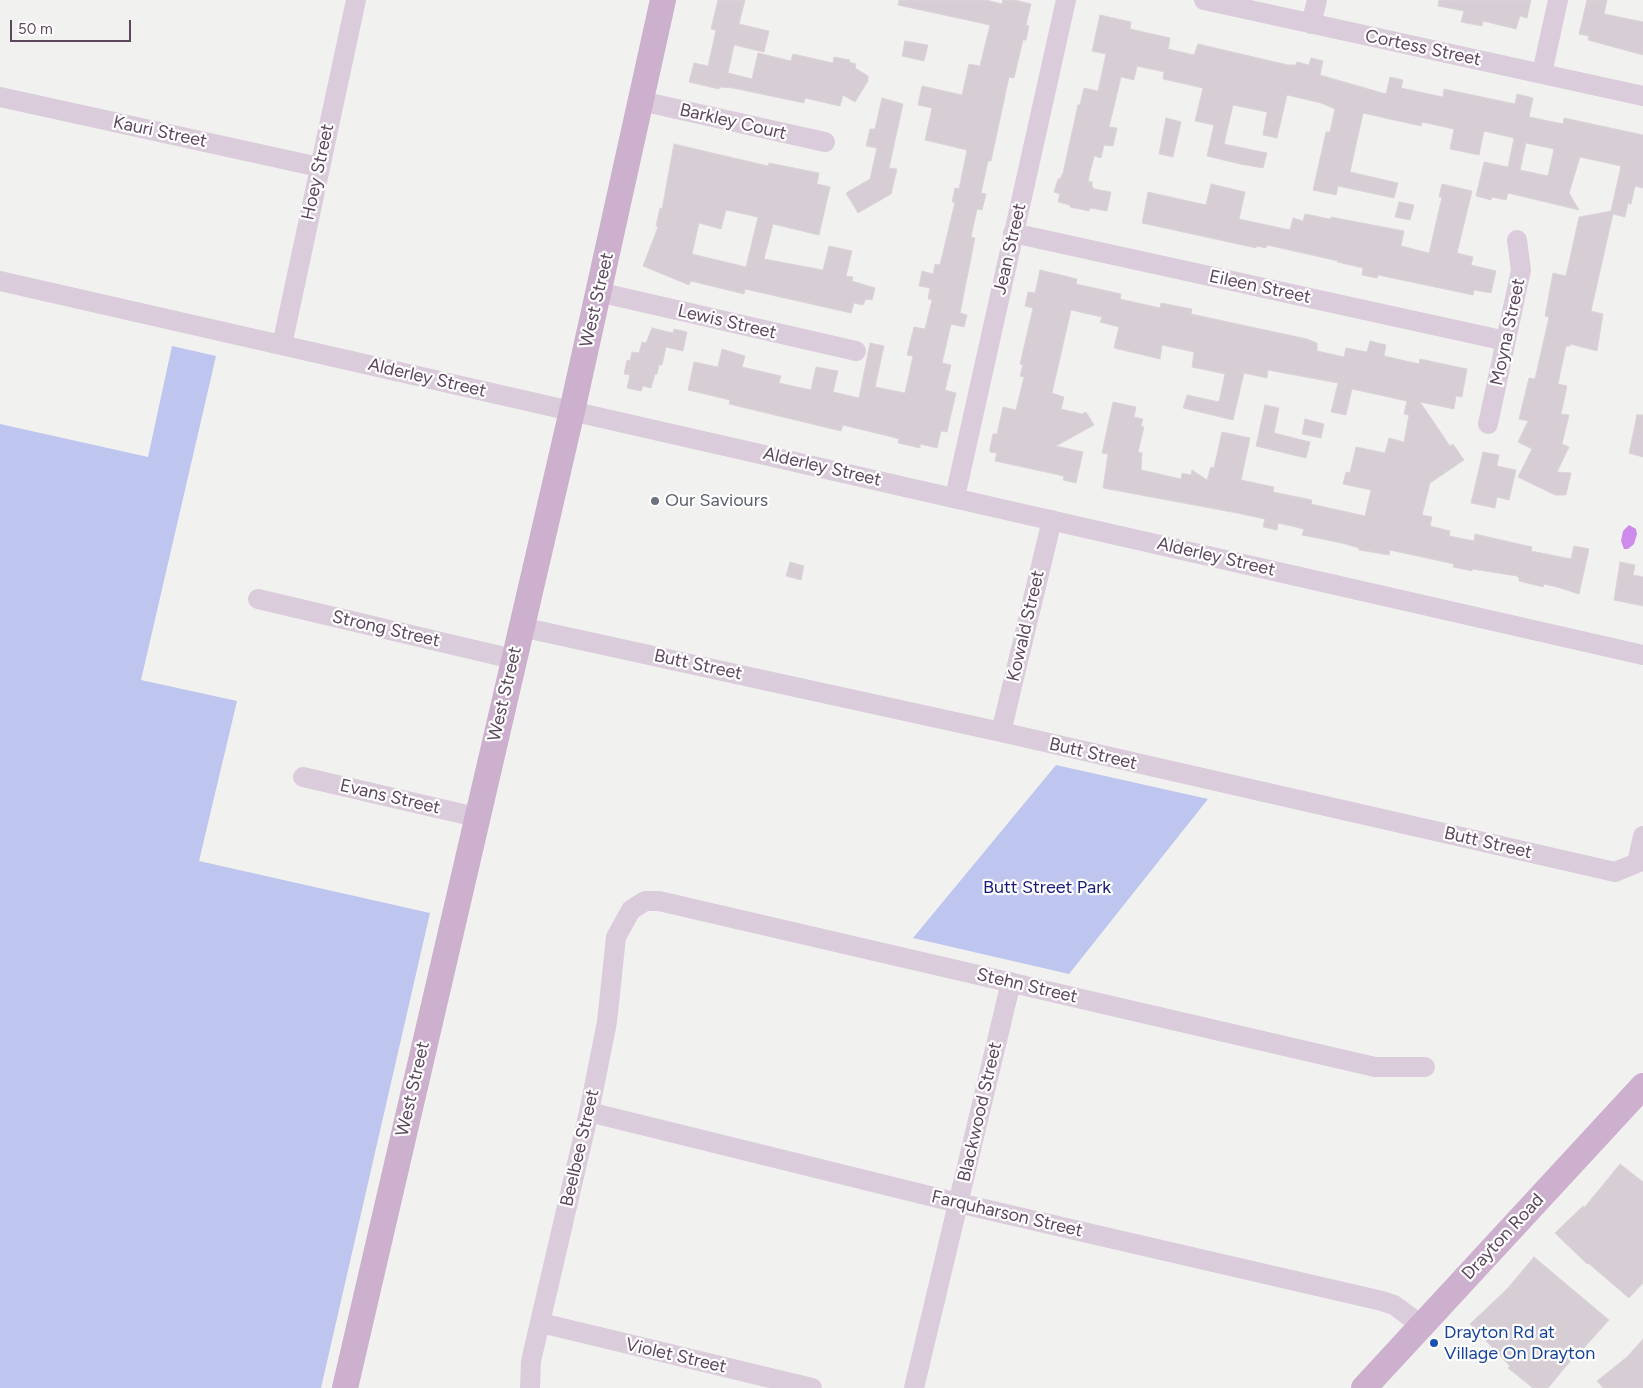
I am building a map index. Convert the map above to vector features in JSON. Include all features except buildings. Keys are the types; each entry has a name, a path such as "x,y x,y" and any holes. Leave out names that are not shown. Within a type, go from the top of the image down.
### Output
{"main road":[{"name":"West Street","path":"345,1388 572,410 663,0"},
{"name":"Drayton Road","path":"1364,1388 1421,1324 1643,1086"}],"street":[{"name":"Hoey Street","path":"282,345 356,0"},
{"name":"Jean Street","path":"955,498 1066,0"},
{"name":"Cortess Street","path":"1204,0 1643,96"},
{"path":"1311,24 1317,0"},
{"path":"1542,73 1558,0"},
{"name":"Kauri Street","path":"0,97 319,167"},
{"name":"Barkley Court","path":"641,101 825,142"},
{"name":"Eileen Street","path":"1013,232 1506,341"},
{"name":"Moyna Street","path":"1488,424 1522,270 1517,240"},
{"name":"Alderley Street","path":"0,281 1643,654"},
{"name":"Lewis Street","path":"598,292 856,351"},
{"name":"Kowald Street","path":"1001,732 1052,520"},
{"name":"Strong Street","path":"258,599 513,659"},
{"name":"Butt Street","path":"521,627 1001,732 1615,872 1637,863 1643,836"},
{"name":"Evans Street","path":"303,777 476,817"},
{"name":"Stehn Street","path":"631,910 645,901 659,901 1375,1067 1425,1067"},
{"name":"Beelbee Street","path":"530,1388 531,1361 589,1112 607,1022 616,937 631,910"},
{"name":"Blackwood Street","path":"914,1388 1011,982"},
{"name":"Farquharson Street","path":"589,1112 958,1203 1382,1301 1394,1305 1421,1324"},
{"name":"Violet Street","path":"541,1323 812,1388"}],"green space":[{"path":"172,346 216,356 141,680 237,701 199,861 430,913 321,1388 0,1388 0,424 148,457"},
{"name":"Butt Street Park","path":"1056,765 1208,799 1069,974 913,938"}],"shaded area":[{"path":"1629,525 1636,529 1637,534 1634,544 1628,549 1624,549 1621,541 1623,531"}],"place":[{"name":"Our Saviours","path":"655,501"},
{"name":"Drayton Rd at Village On Drayton","path":"1434,1343"}]}
